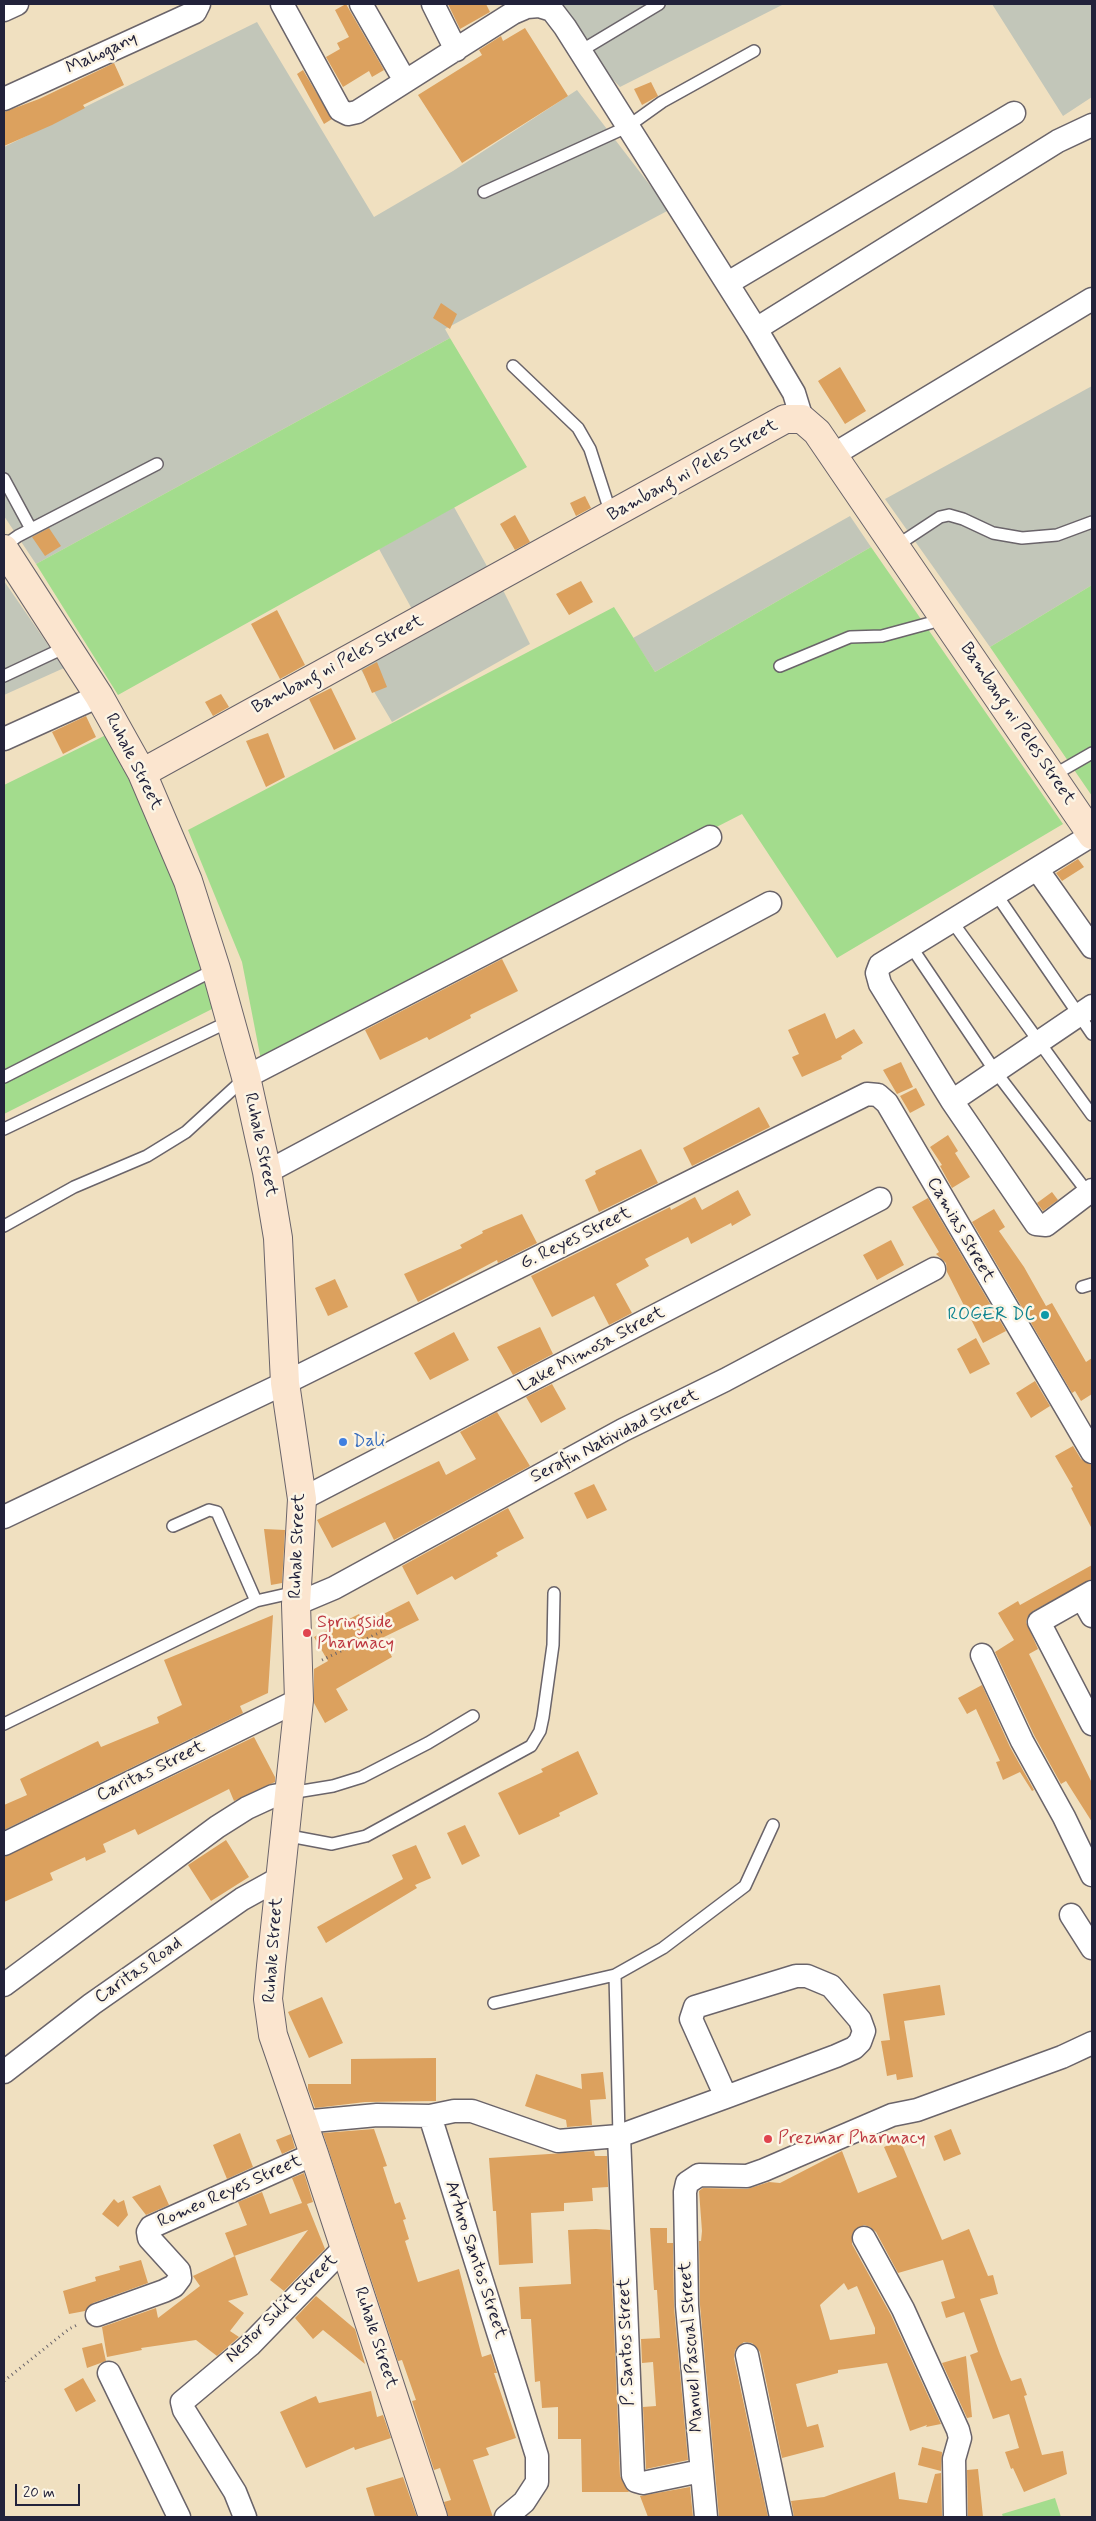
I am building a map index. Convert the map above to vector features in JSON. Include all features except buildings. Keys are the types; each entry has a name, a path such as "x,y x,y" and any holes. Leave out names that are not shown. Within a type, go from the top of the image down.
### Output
{"street":[{"path":"4,10 17,4"},
{"path":"282,4 340,110 348,114 357,112 513,13 527,7 539,6 552,10 565,27 626,127 728,283 794,393 802,419"},
{"path":"361,4 405,81"},
{"path":"433,4 456,50"},
{"name":"Mahogany","path":"4,100 195,12 199,5"},
{"path":"728,283 1014,113"},
{"path":"756,329 1058,141 1092,126"},
{"path":"833,455 1092,299"},
{"name":"Bambang ni Peles Street","path":"142,773 612,516 785,419 802,419 817,432 1092,835"},
{"name":"Ruhale Street","path":"4,548 99,696 142,773 188,881 216,969 246,1077 267,1172 278,1238 285,1383 302,1499 296,1598 298,1700 268,1999 272,2035 314,2154 433,2517"},
{"path":"4,739 99,696"},
{"path":"1090,1191 1046,1225 1036,1224 952,1101 880,984 877,973 880,965 1092,835"},
{"path":"246,1077 710,837"},
{"path":"1037,869 1092,947"},
{"path":"267,1172 770,903"},
{"path":"952,1101 1086,1010"},
{"name":"G. Reyes Street","path":"4,1517 285,1383 867,1094"},
{"name":"Camias Street","path":"867,1094 878,1095 886,1103 1092,1452"},
{"name":"Lake Mimosa Street","path":"302,1499 880,1199"},
{"name":"Serafin Natividad Street","path":"296,1598 334,1588 623,1430 725,1380 934,1269"},
{"path":"1089,1602 1038,1622 1092,1724"},
{"path":"982,1655 1022,1741 1064,1817 1092,1875"},
{"name":"Caritas Street","path":"4,1844 298,1700"},
{"path":"4,1985 217,1827 272,1796 290,1793"},
{"name":"Caritas Road","path":"4,2072 92,2004 163,1954 242,1899 280,1878"},
{"path":"1072,1915 1092,1948"},
{"path":"302,2122 377,2115 430,2116 454,2111 472,2111 558,2141 619,2136 726,2096 854,2048 860,2042 864,2031 860,2020 831,1986 807,1976 796,1976 695,2007 692,2018 726,2096"},
{"name":"Manuel Pascual Street","path":"706,2517 700,2471 687,2306 685,2192 687,2184 692,2178 699,2175 747,2176 892,2115 917,2110 1062,2057 1089,2050"},
{"name":"Arturo Santos Street","path":"430,2116 537,2456 537,2482 524,2502 506,2517"},
{"name":"P. Santos Street","path":"619,2136 632,2474 636,2481 643,2483 700,2471"},
{"name":"Romeo Reyes Street","path":"97,2315 164,2291 174,2286 180,2278 179,2272 150,2238 148,2232 151,2227 314,2154"},
{"path":"864,2238 903,2309 958,2430 960,2438 954,2459 955,2517"},
{"name":"Nestor Sulit Street","path":"245,2517 235,2492 184,2410 182,2402 250,2345 345,2247"},
{"path":"746,2355 782,2517"},
{"path":"109,2373 179,2517"}],"lane":[{"path":"578,50 584,49 659,4"},
{"path":"484,192 626,127 662,102 754,51"},
{"path":"513,366 578,428 590,450 612,516"},
{"path":"4,548 31,529 157,464"},
{"path":"4,479 31,529"},
{"path":"896,546 940,517 949,515 963,519 993,534 1022,538 1057,535 1092,522"},
{"path":"780,666 850,637 882,636 930,623 942,614"},
{"path":"4,676 68,646"},
{"path":"1052,776 1092,753"},
{"path":"996,894 1086,1010 1092,1034"},
{"path":"951,920 1038,1043 1092,1115"},
{"path":"910,946 995,1071 1090,1191"},
{"path":"4,1077 216,969"},
{"path":"4,1130 230,1020"},
{"path":"4,1226 74,1187 148,1156 186,1132 246,1077"},
{"path":"173,1526 208,1510 217,1512 256,1601"},
{"path":"284,1835 332,1844 366,1836 531,1746 540,1731 543,1717 553,1644 554,1593"},
{"path":"4,1724 256,1601 296,1598"},
{"path":"290,1793 333,1786 362,1777 428,1743 473,1716"},
{"path":"494,2003 615,1975 663,1948 745,1886 772,1825"},
{"path":"615,1975 619,2136"}],"path":[{"path":"298,1672 385,1630"},
{"path":"4,2381 69,2329 97,2315"}],"shaded area":[{"path":"554,4 784,4 620,87 584,49"},
{"path":"992,4 1092,4 1092,97 1063,116"},
{"path":"257,22 374,217 453,171 577,90 669,210 445,329 450,338 36,564 4,516 4,147"},
{"path":"1092,386 1092,585 990,647 885,499"},
{"path":"454,507 488,568 413,611 379,549"},
{"path":"850,516 871,547 655,672 633,638"},
{"path":"4,581 64,668 4,695"},
{"path":"503,590 530,644 392,722 360,668"}],"green space":[{"path":"450,338 527,467 118,695 36,564"},
{"path":"871,547 1063,824 837,958 742,814 261,1060 242,962 188,830 614,607 655,672"},
{"path":"1092,585 1092,796 990,647"},
{"path":"106,735 168,856 218,1006 4,1114 4,785"},
{"path":"1055,2498 1061,2517 1003,2517 1002,2514"}],"place":[{"name":"ROGER DC","path":"1045,1315"},
{"name":"Dali","path":"343,1442"},
{"name":"Springside Pharmacy","path":"307,1633"},
{"name":"Prezmar Pharmacy","path":"768,2139"}]}
